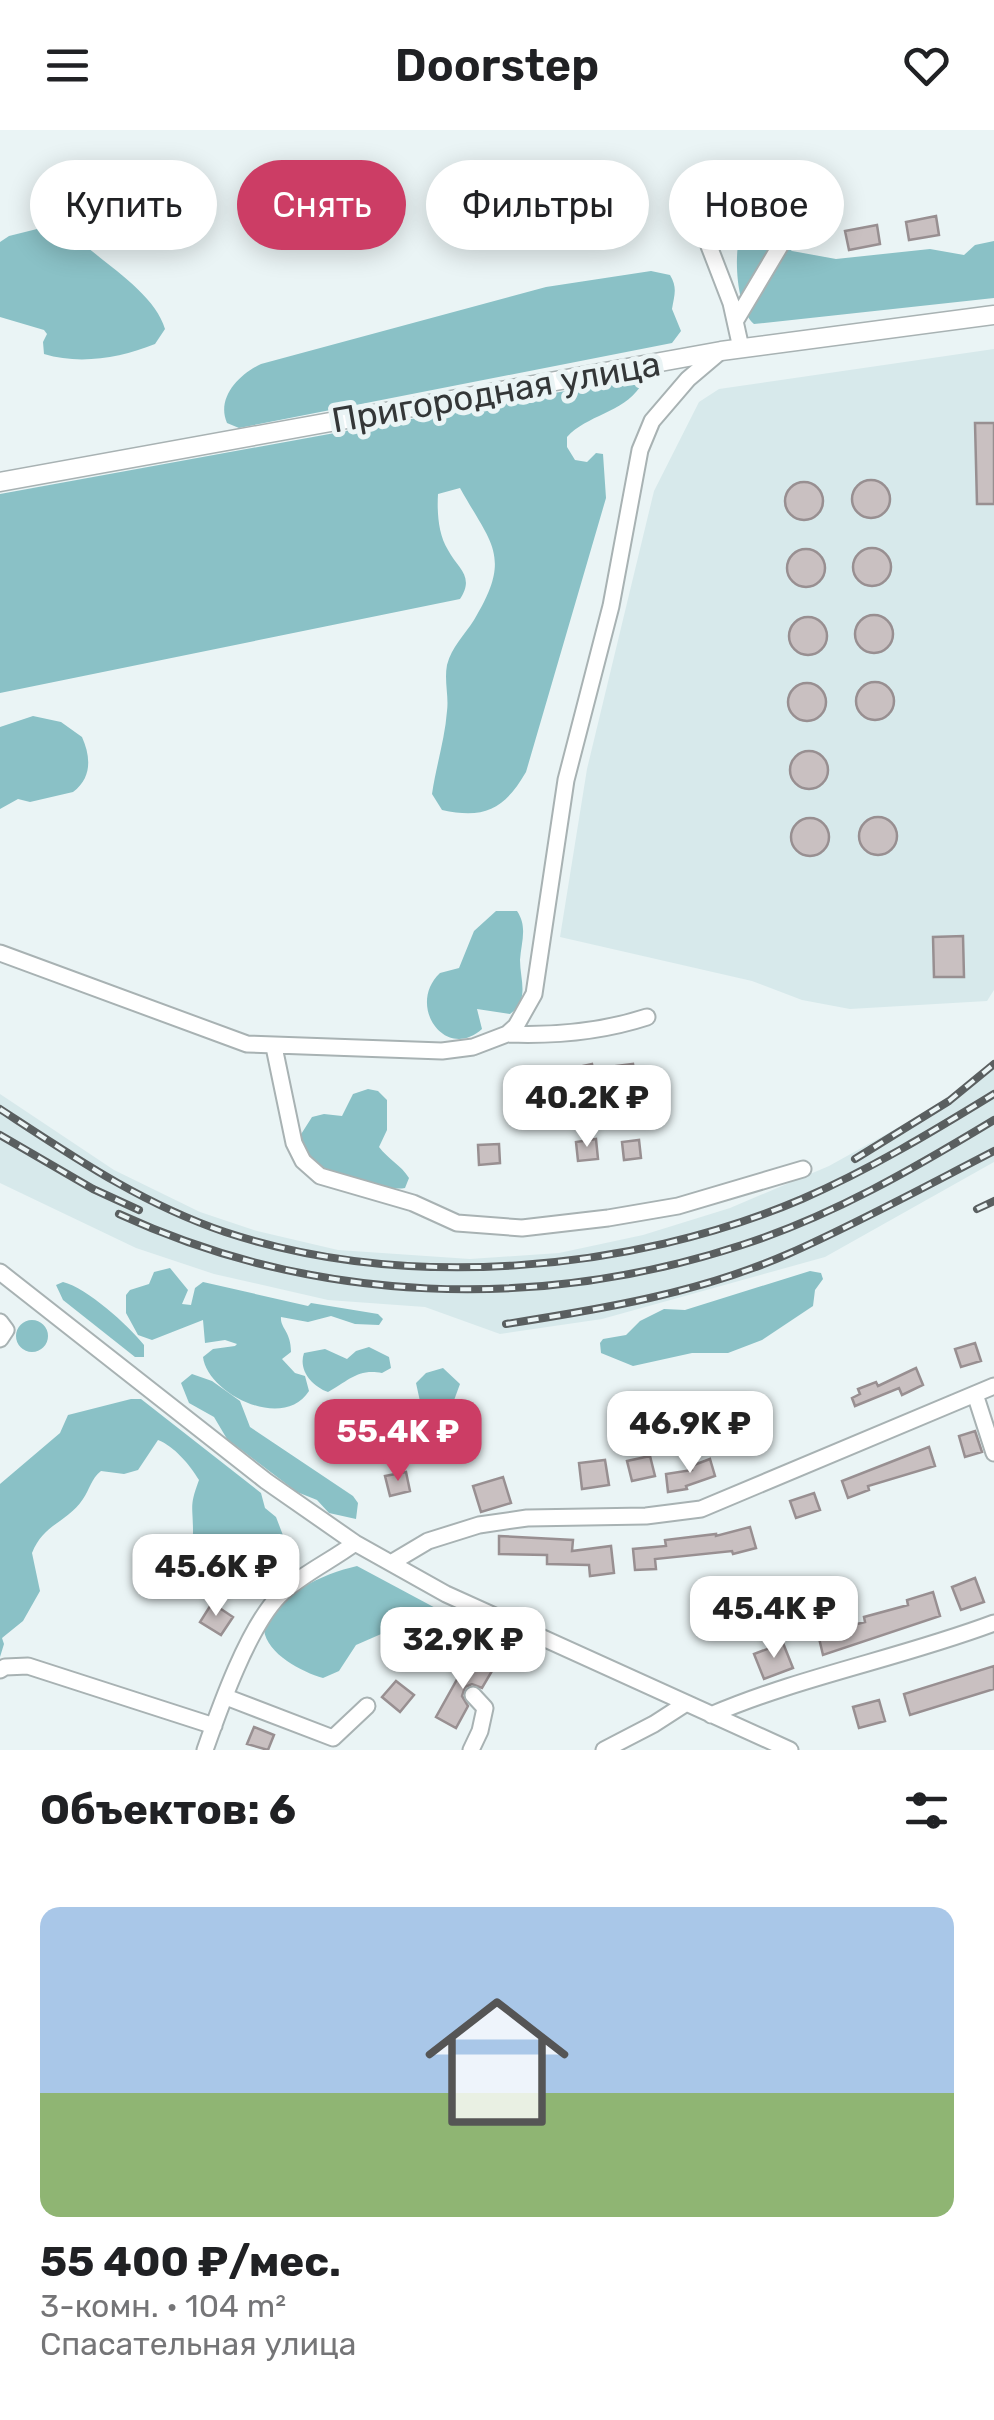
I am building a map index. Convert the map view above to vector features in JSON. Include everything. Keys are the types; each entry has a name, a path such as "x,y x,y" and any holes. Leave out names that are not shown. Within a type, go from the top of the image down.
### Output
{"main road":[{"name":"Пригородная улица","path":"0,482 721,351 994,315"}],"street":[{"path":"710,250 736,320 741,348"},
{"path":"736,320 778,250"},
{"path":"507,1034 534,994 566,780 611,606 640,450 652,421 682,386 721,351"},
{"path":"0,953 226,1038 274,1046 442,1051 473,1046 507,1034 571,1034 647,1017"},
{"path":"274,1046 294,1143 303,1162 320,1176 414,1203 457,1223 522,1228 608,1218 678,1206 803,1169"},
{"path":"0,1272 278,1490 355,1543 446,1594 790,1750"},
{"path":"0,1322 6,1330 0,1339"},
{"path":"392,1563 428,1541 494,1523 571,1516 646,1516 701,1509 994,1386"},
{"path":"975,1394 994,1453"},
{"path":"205,1750 226,1696 272,1604 294,1584 355,1543"},
{"path":"711,1716 772,1691 943,1642 994,1623"},
{"path":"0,1670 28,1666 214,1726"},
{"path":"471,1750 485,1708 473,1695"},
{"path":"226,1696 333,1738 366,1706"},
{"path":"604,1750 685,1704"}],"shaded area":[{"path":"30,231 30,250 91,250 139,291 165,329 155,344 128,353 72,359 44,354 44,330 0,317 0,242"},
{"path":"994,241 994,298 754,324 743,306 738,250 791,250 836,259 930,249 964,255 975,245"},
{"path":"651,271 670,275 674,284 672,309 681,331 672,343 239,428 227,423 227,396 245,374 261,364 546,287"},
{"path":"994,349 994,990 987,1001 850,1009 802,1000 752,981 560,937 587,769 654,491 699,402 719,389"},
{"path":"620,381 639,382 640,387 624,403 567,437 567,447 575,460 587,462 596,453 603,454 606,498 526,772 509,795 492,809 470,813 442,810 432,794 446,721 447,665 486,598 495,565 488,538 460,488 438,494 438,501 442,537 465,578 460,599 0,693 0,494"},
{"path":"33,716 61,722 82,737 87,774 73,792 30,802 18,799 0,809 0,727"},
{"path":"496,911 517,911 522,923 520,1002 510,1014 477,1009 482,1029 455,1039 434,1025 427,1000 431,986 440,973 459,968 474,931"},
{"path":"994,1067 994,1162 825,1257 602,1319 500,1334 425,1307 328,1300 214,1274 136,1248 0,1183 0,1094 114,1170 200,1212 257,1231 338,1250 470,1259 559,1253 643,1235 730,1208 829,1166 928,1111"},
{"path":"368,1089 378,1091 387,1100 387,1130 379,1147 409,1178 405,1188 370,1185 327,1172 310,1161 298,1139 312,1117 342,1116 353,1094"},
{"path":"170,1268 188,1290 182,1304 191,1305 195,1288 203,1282 308,1306 311,1303 378,1314 383,1319 379,1325 355,1324 331,1316 308,1322 281,1317 291,1352 282,1359 295,1373 305,1376 309,1391 297,1403 265,1408 231,1394 208,1370 203,1357 213,1349 237,1344 225,1340 205,1343 203,1320 152,1340 138,1335 126,1313 126,1295 149,1284 154,1272"},
{"path":"810,1271 821,1273 823,1279 815,1290 813,1306 762,1340 728,1353 692,1353 633,1366 601,1353 603,1339 626,1335 640,1321 664,1309 685,1310"},
{"path":"63,1282 95,1299 118,1318 144,1345 144,1357 135,1357 63,1300 56,1285"},
{"path":"32,1320 43,1325 48,1336 43,1347 32,1352 21,1347 16,1336 21,1325"},
{"path":"369,1347 389,1357 391,1368 382,1373 360,1374 328,1392 312,1382 305,1371 304,1353 325,1349 347,1359"},
{"path":"443,1368 460,1384 453,1403 455,1428 418,1455 390,1453 392,1431 421,1406 416,1383 426,1373"},
{"path":"192,1374 212,1381 240,1401 250,1427 353,1496 358,1503 356,1519 329,1513 317,1500 297,1492 227,1439 214,1417 189,1403 181,1383"},
{"path":"141,1399 261,1493 265,1508 276,1517 295,1558 295,1572 254,1598 194,1559 192,1506 199,1480 181,1457 158,1440 138,1470 124,1474 101,1471 77,1507 37,1543 32,1553 40,1591 23,1621 2,1638 0,1657 0,1484 60,1433 68,1415"},
{"path":"357,1566 456,1619 458,1630 448,1651 432,1654 402,1634 388,1631 356,1645 339,1671 323,1678 278,1654 264,1630 280,1606 316,1580"}],"building":[{"path":"936,216 939,235 909,240 906,222"},
{"path":"877,225 880,244 849,250 845,231"},
{"path":"975,423 994,423 994,504 977,504"},
{"path":"871,480 884,486 890,499 884,512 871,518 858,512 852,499 858,486"},
{"path":"804,482 817,488 823,501 817,514 804,520 791,514 785,501 791,488"},
{"path":"872,548 885,554 891,567 885,580 872,586 859,580 853,567 859,554"},
{"path":"806,549 819,555 825,568 819,581 806,587 793,581 787,568 793,555"},
{"path":"874,615 887,621 893,634 887,647 874,653 861,647 855,634 861,621"},
{"path":"808,617 821,623 827,636 821,649 808,655 795,649 789,636 795,623"},
{"path":"875,682 888,688 894,701 888,714 875,720 862,714 856,701 862,688"},
{"path":"807,683 820,689 826,702 820,715 807,721 794,715 788,702 794,689"},
{"path":"809,751 822,757 828,770 822,783 809,789 796,783 790,770 796,757"},
{"path":"878,817 891,823 897,836 891,849 878,855 865,849 859,836 865,823"},
{"path":"810,818 823,824 829,837 823,850 810,856 797,850 791,837 797,824"},
{"path":"963,936 964,977 934,977 933,937"},
{"path":"592,1064 593,1069 633,1064 636,1082 614,1086 613,1077 577,1085 574,1068"},
{"path":"596,1139 598,1159 578,1161 576,1142"},
{"path":"639,1140 641,1158 624,1160 622,1142"},
{"path":"499,1144 500,1163 479,1165 478,1145"},
{"path":"975,1343 981,1361 961,1367 955,1349"},
{"path":"916,1368 923,1385 902,1395 899,1388 855,1406 852,1398 860,1394 858,1389 876,1382 878,1386"},
{"path":"975,1431 982,1452 965,1457 959,1436"},
{"path":"929,1447 935,1466 868,1486 869,1490 848,1498 842,1481"},
{"path":"650,1456 655,1476 632,1481 627,1461"},
{"path":"710,1459 715,1476 686,1486 687,1489 668,1492 666,1474 692,1470 691,1466"},
{"path":"605,1460 609,1485 582,1489 579,1463"},
{"path":"406,1472 410,1491 390,1496 385,1476"},
{"path":"503,1477 511,1503 481,1512 473,1486"},
{"path":"814,1493 820,1510 796,1518 790,1501"},
{"path":"750,1527 756,1548 733,1554 732,1551 655,1559 656,1569 635,1570 633,1549 666,1546 665,1540 716,1536"},
{"path":"499,1536 573,1540 572,1551 611,1546 614,1573 590,1576 589,1565 547,1564 547,1555 499,1554"},
{"path":"975,1578 984,1602 961,1610 952,1587"},
{"path":"933,1592 940,1616 823,1655 818,1634 865,1622 864,1617 908,1605 907,1600"},
{"path":"212,1603 233,1617 221,1635 200,1622"},
{"path":"783,1643 793,1668 764,1679 754,1654"},
{"path":"469,1658 492,1671 482,1688 472,1684 465,1687 462,1696 468,1706 456,1728 436,1717"},
{"path":"994,1666 994,1689 910,1715 904,1694"},
{"path":"396,1681 414,1695 400,1712 382,1697"},
{"path":"879,1700 885,1721 859,1728 853,1707"},
{"path":"254,1727 274,1735 268,1750 247,1744"}],"railway":[{"path":"855,1159 949,1101 994,1064"},
{"path":"0,1109 136,1193 194,1221 294,1251 367,1262 441,1267 591,1258 664,1244 735,1224 852,1176 994,1094"},
{"path":"119,1214 194,1244 270,1266 348,1281 427,1288 506,1288 586,1281 664,1267 742,1245 808,1220 871,1190 994,1120"},
{"path":"0,1135 93,1189 139,1210"},
{"path":"506,1324 650,1298 754,1268 840,1230 994,1151"},
{"path":"977,1209 994,1201"}]}
